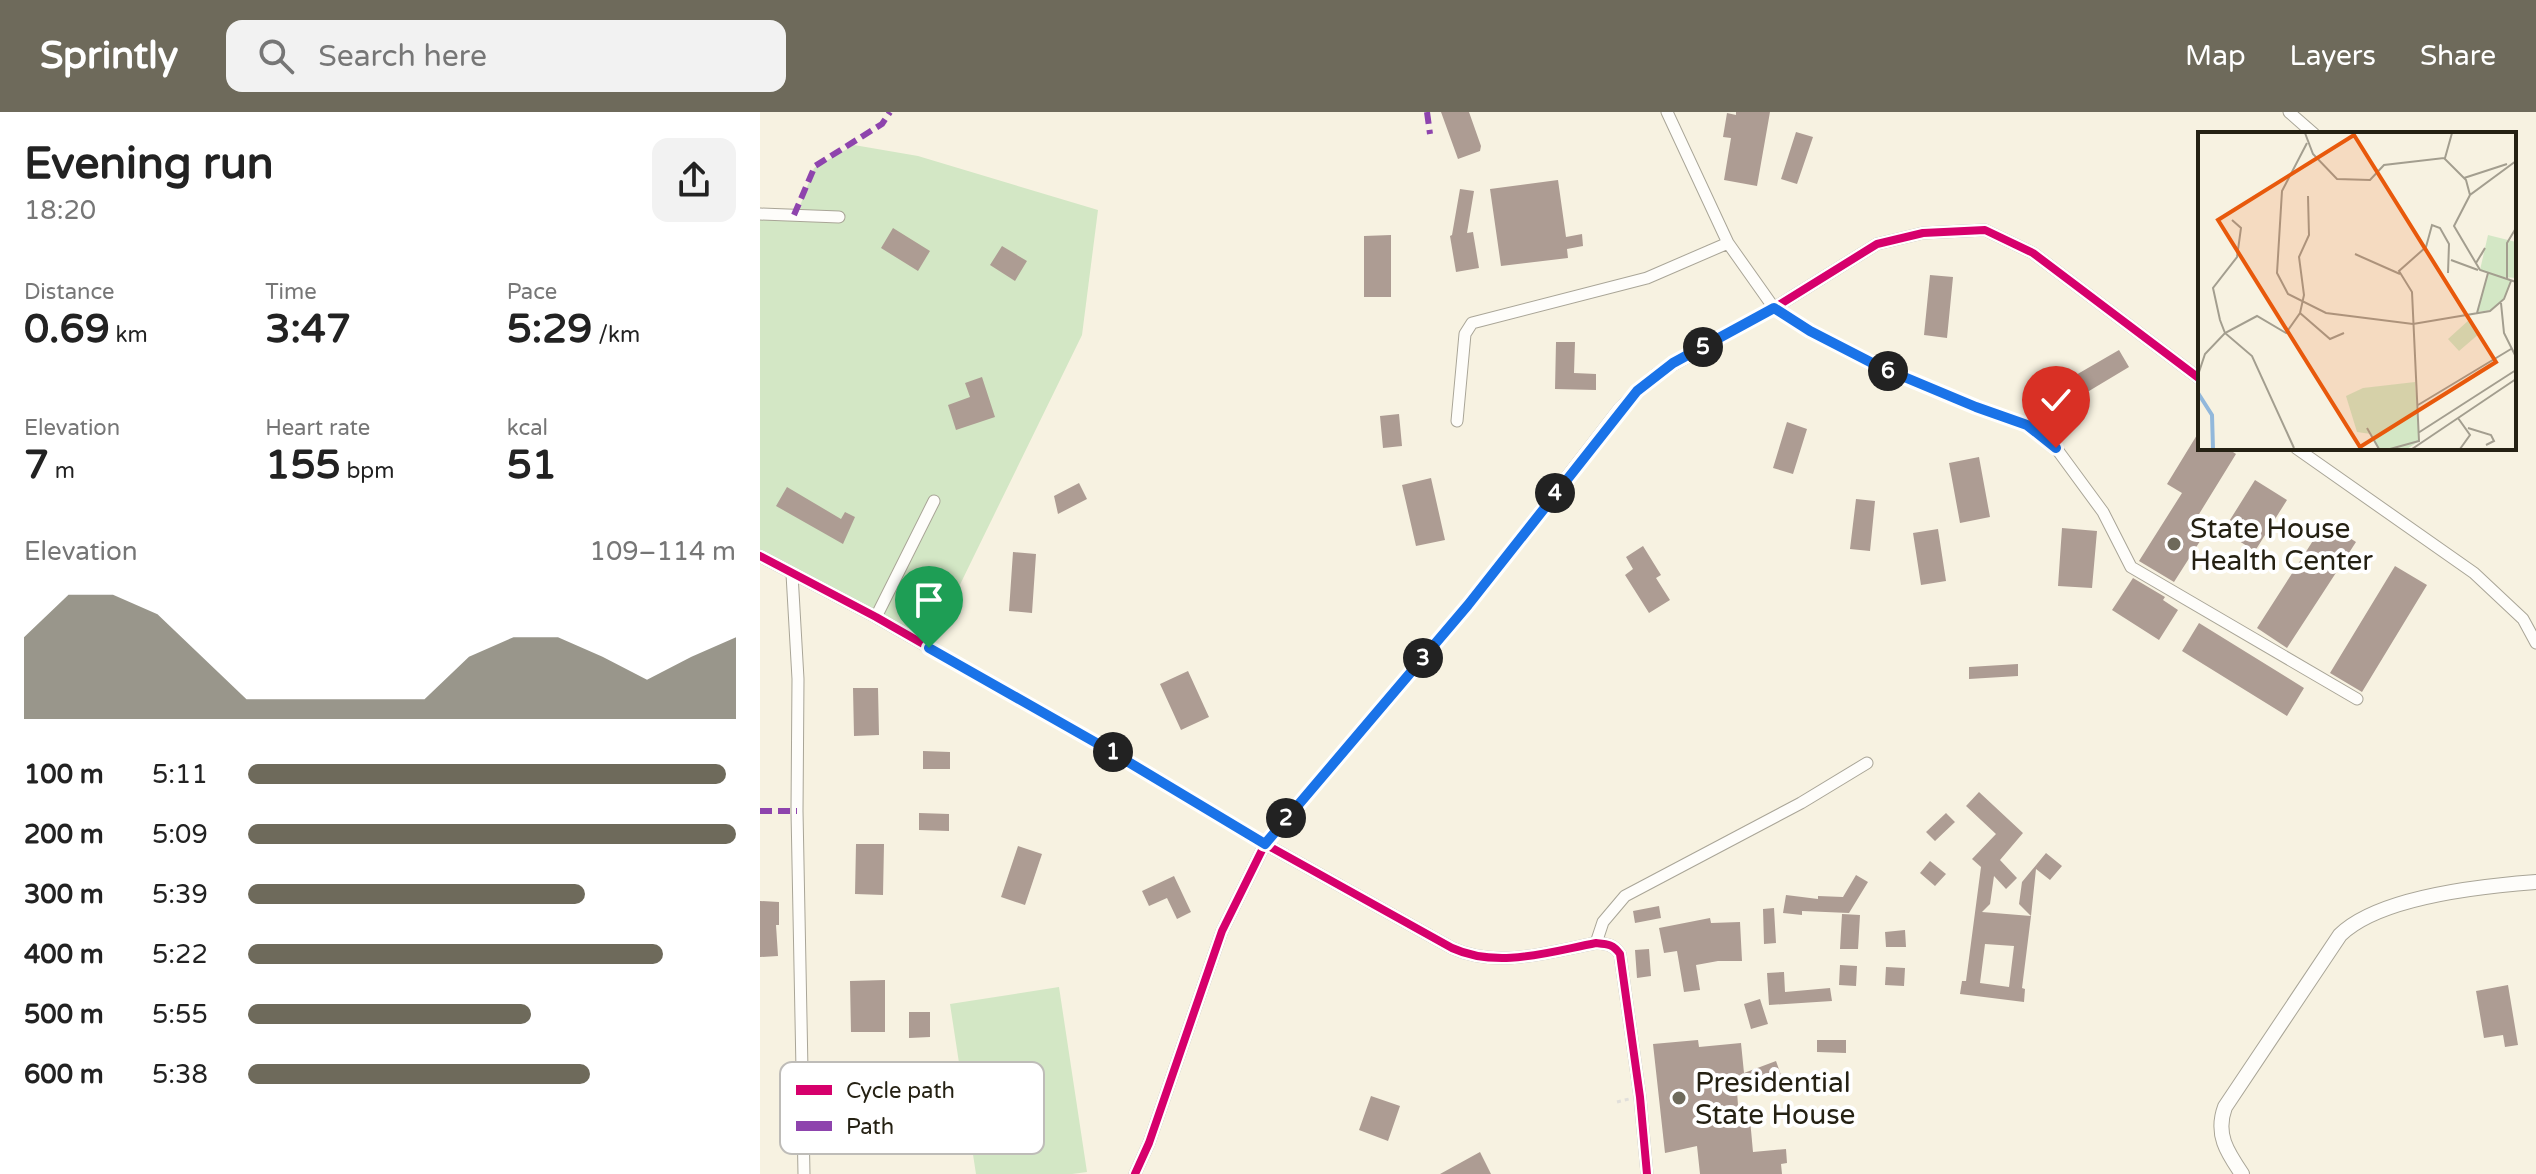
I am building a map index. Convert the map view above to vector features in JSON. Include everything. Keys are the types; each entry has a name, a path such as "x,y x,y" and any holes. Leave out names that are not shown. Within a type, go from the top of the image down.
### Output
{"street":[{"path":"1667,112 1728,243 1774,308 1810,331 1878,366 2036,430 2056,448 2103,512 2131,567 2357,699"},
{"path":"2289,112 2312,132"},
{"path":"760,214 839,217"},
{"path":"1135,1174 1149,1143 1222,931 1265,844 1468,605 1637,391 1673,363 1774,308 1877,244 1923,233 1985,230 2033,253 2198,377"},
{"path":"1457,421 1465,334 1472,323 1647,278 1728,243"},
{"path":"2299,450 2474,573 2523,619 2536,643"},
{"path":"876,617 934,501"},
{"path":"760,556 876,617 1265,844 1470,956 1509,959 1596,943 1609,944 1620,954 1640,1097 1647,1174"},
{"path":"792,574 798,679 797,826 802,1062"},
{"path":"1596,943 1603,922 1625,896 1801,803 1867,763"},
{"path":"2242,1174 2221,1136 2221,1118 2225,1107 2340,935 2367,916 2394,905 2504,884 2536,882"},
{"path":"804,1154 804,1174"}],"green space":[{"path":"854,145 918,156 1098,210 1082,335 929,648 760,553 760,216 796,217 814,168"},
{"path":"1059,987 1087,1172 976,1174 973,1154 1044,1154 1044,1062 959,1062 950,1004"}],"building":[{"path":"1441,112 1469,112 1480,151 1458,159"},
{"path":"1736,112 1770,112 1757,186 1724,180 1731,138 1723,137 1727,113 1736,115"},
{"path":"1796,132 1813,137 1797,184 1781,179"},
{"path":"1558,180 1566,237 1582,234 1583,246 1567,249 1568,258 1501,266 1490,189"},
{"path":"1460,189 1474,191 1467,233 1473,232 1479,268 1456,272 1450,236"},
{"path":"893,228 930,251 918,271 881,248"},
{"path":"1391,235 1391,297 1364,297 1364,236"},
{"path":"1002,246 1027,261 1015,281 990,265"},
{"path":"1930,275 1953,277 1947,338 1924,335"},
{"path":"1556,342 1575,342 1574,373 1596,374 1596,390 1555,389"},
{"path":"2119,350 2129,367 2079,397 2069,379"},
{"path":"982,377 995,417 956,430 948,405 970,397 965,383"},
{"path":"1399,414 1402,446 1383,448 1380,416"},
{"path":"1787,422 1807,429 1793,474 1773,468"},
{"path":"2198,433 2198,450 2230,450 2236,454 2196,519 2209,527 2174,582 2139,561 2182,493 2167,484"},
{"path":"1979,457 1990,517 1960,523 1949,463"},
{"path":"1431,478 1445,540 1416,546 1402,485"},
{"path":"2255,480 2287,500 2255,551 2223,531"},
{"path":"1079,483 1087,499 1058,514 1054,496"},
{"path":"787,487 841,519 845,512 855,517 843,544 776,506"},
{"path":"1856,499 1875,501 1870,551 1850,549"},
{"path":"2325,522 2356,542 2287,648 2257,628"},
{"path":"2062,528 2097,531 2092,588 2058,586"},
{"path":"1938,529 1946,581 1921,585 1913,533"},
{"path":"1643,546 1661,575 1656,578 1670,600 1649,613 1625,575 1633,569 1626,557"},
{"path":"1013,552 1036,554 1032,613 1009,611"},
{"path":"2395,566 2427,585 2362,692 2330,673"},
{"path":"2133,578 2165,597 2163,600 2178,610 2159,640 2112,610"},
{"path":"2199,623 2304,688 2287,716 2182,651"},
{"path":"2018,664 2018,676 1969,679 1969,667"},
{"path":"1188,671 1209,717 1181,730 1160,684"},
{"path":"853,688 878,688 879,735 854,736"},
{"path":"923,751 950,752 950,769 923,769"},
{"path":"1979,792 2023,833 2000,860 2017,878 2006,889 1994,876 1990,904 1982,912 2031,916 2022,988 2025,989 2024,1002 1960,994 1962,981 1966,981 1981,867 1972,859 1996,834 1966,806","holes":["1985,944 2014,946 2009,987 1980,983"]},
{"path":"919,813 949,814 949,831 919,830"},
{"path":"1946,813 1955,822 1935,841 1926,832"},
{"path":"856,844 884,844 883,895 855,894"},
{"path":"1018,846 1042,854 1025,905 1001,897"},
{"path":"2046,853 2062,866 2050,880 2036,869 2031,916 2019,904 2022,882"},
{"path":"1930,861 1946,874 1935,886 1920,873"},
{"path":"1856,875 1868,882 1849,913 1783,913 1786,895 1818,899 1818,896 1843,897"},
{"path":"1174,876 1191,912 1177,919 1167,898 1149,906 1142,891"},
{"path":"760,901 779,902 779,925 776,925 778,956 760,957"},
{"path":"1659,906 1661,918 1635,923 1633,911"},
{"path":"1774,908 1776,943 1764,944 1763,909"},
{"path":"1842,914 1860,915 1858,949 1840,949"},
{"path":"1710,918 1711,923 1740,922 1742,961 1696,965 1700,990 1684,992 1677,951 1664,953 1659,928"},
{"path":"1905,930 1906,947 1886,947 1885,932"},
{"path":"1649,949 1651,976 1637,978 1635,950"},
{"path":"1840,965 1857,966 1856,986 1839,985"},
{"path":"1886,967 1905,968 1904,986 1885,985"},
{"path":"1784,972 1785,992 1830,988 1832,1001 1769,1005 1767,973"},
{"path":"885,980 885,1032 851,1032 850,981"},
{"path":"2508,985 2518,1045 2505,1047 2503,1035 2484,1038 2476,991"},
{"path":"1760,999 1768,1024 1751,1029 1744,1004"},
{"path":"909,1012 930,1012 930,1037 909,1038"},
{"path":"1698,1040 1699,1047 1741,1043 1744,1073 1776,1061 1781,1075 1737,1091 1739,1120 1750,1119 1753,1152 1786,1149 1787,1163 1781,1164 1782,1174 1700,1174 1697,1146 1665,1153 1653,1044"},
{"path":"1817,1040 1846,1040 1846,1053 1817,1052"},
{"path":"1371,1096 1400,1106 1388,1141 1359,1130"},
{"path":"1480,1152 1491,1174 1440,1174"}],"marked path":[{"path":"794,215 815,166 882,124 890,112"},
{"path":"1427,112 1430,134"},
{"path":"760,811 797,811"}],"cycle path":[{"path":"1135,1174 1149,1143 1222,931 1265,844 1468,605 1620,408 1655,375 1774,308 1877,244 1923,233 1985,230 2033,253 2198,377"},
{"path":"760,556 876,617 1265,844 1452,948 1469,954 1505,958 1596,943 1615,948 1620,954 1640,1097 1647,1174"}],"place":[{"name":"State House Health Center","path":"2174,544"},
{"name":"Presidential State House","path":"1679,1098"}],"route":[{"path":"929,648 1265,844 1468,605 1620,408 1655,375 1673,363 1774,308 1810,331 1878,366 2027,425 2056,448"}]}
